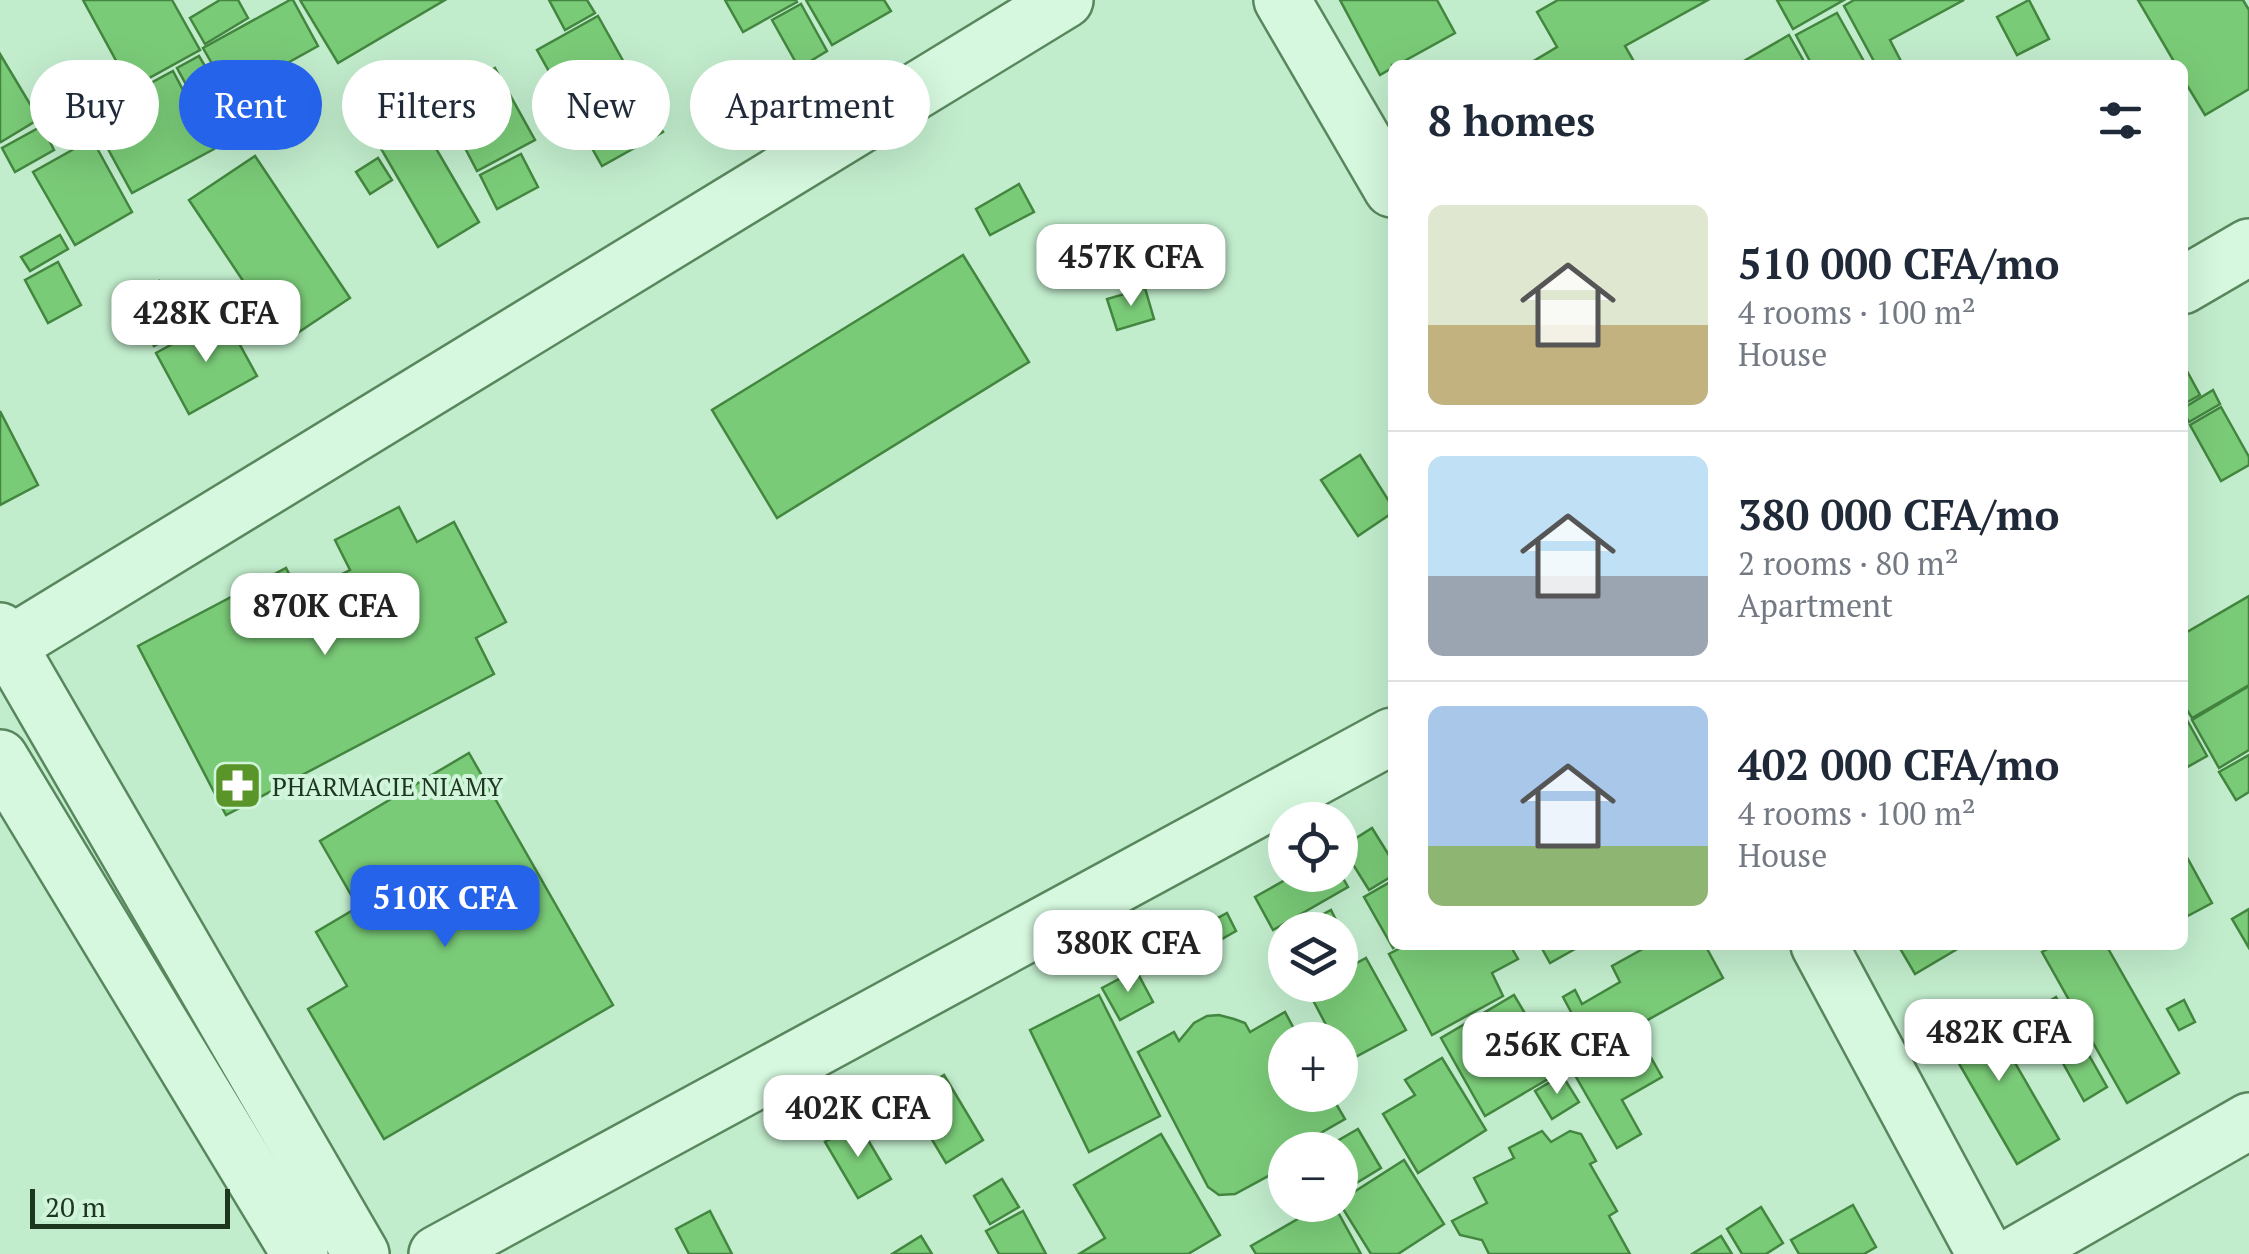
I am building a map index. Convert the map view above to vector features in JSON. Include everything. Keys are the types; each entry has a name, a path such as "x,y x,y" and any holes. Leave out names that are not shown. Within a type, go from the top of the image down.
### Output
{"street":[{"path":"360,1254 4,638 1065,0"},
{"path":"1282,0 1388,182"},
{"path":"2188,283 2249,247"},
{"path":"436,1254 1388,738"},
{"path":"0,758 300,1254"},
{"path":"1821,950 1985,1254"},
{"path":"2016,1254 2249,1121"}],"building":[{"path":"83,0 172,0 200,50 159,73 159,60 116,60"},
{"path":"220,0 238,0 248,18 205,44 190,18"},
{"path":"290,0 318,46 293,60 210,60 203,48"},
{"path":"300,0 445,0 342,60 338,63"},
{"path":"549,0 587,0 595,13 565,30"},
{"path":"725,0 796,0 797,2 743,32"},
{"path":"806,0 884,0 891,11 832,45"},
{"path":"1340,0 1437,0 1455,33 1406,60 1388,60 1388,70 1380,75"},
{"path":"1558,0 1708,0 1625,46 1633,60 1535,60 1557,47 1537,12"},
{"path":"1777,0 1844,0 1793,29"},
{"path":"1854,0 1964,0 1890,40 1900,60 1873,60 1844,6"},
{"path":"2029,0 2049,39 2017,55 1997,17"},
{"path":"2138,0 2243,0 2249,10 2249,89 2205,115 2188,87 2188,60 2173,60"},
{"path":"801,4 827,51 812,60 794,60 772,20"},
{"path":"1837,13 1863,60 1809,60 1796,35"},
{"path":"598,16 623,60 543,60 537,50"},
{"path":"1789,35 1803,60 1746,60"},
{"path":"0,54 30,104 30,124 0,140"},
{"path":"173,71 179,82 179,150 212,150 132,193 109,150 159,150 159,79"},
{"path":"512,99 532,142 477,171 466,150 512,150"},
{"path":"30,133 30,150 54,150 15,172 2,148"},
{"path":"72,150 98,150 132,212 75,245 33,172"},
{"path":"382,150 437,150 479,222 438,247"},
{"path":"593,150 631,150 602,166"},
{"path":"521,154 538,187 497,209 480,175"},
{"path":"255,156 350,298 284,342 189,200"},
{"path":"378,158 392,180 370,194 356,172"},
{"path":"1019,184 1034,212 990,235 976,209"},
{"path":"60,235 68,249 30,271 21,257"},
{"path":"963,255 1029,362 777,518 712,410"},
{"path":"58,262 81,305 48,323 25,280"},
{"path":"159,281 185,329 154,346 128,297"},
{"path":"1145,288 1154,319 1117,330 1107,299"},
{"path":"224,316 257,376 189,414 156,353"},
{"path":"2188,373 2200,395 2188,402"},
{"path":"2213,390 2220,404 2189,422 2188,405"},
{"path":"2221,407 2249,457 2249,465 2221,481 2190,425"},
{"path":"0,411 38,485 0,505"},
{"path":"1360,455 1388,500 1388,516 1358,536 1321,480"},
{"path":"399,507 417,542 454,522 506,622 476,638 494,674 226,815 138,646 286,568 300,595 350,570 335,540"},
{"path":"2249,596 2249,685 2192,718 2188,712 2188,632"},
{"path":"2249,686 2249,750 2219,768 2192,720"},
{"path":"2188,722 2207,756 2188,767"},
{"path":"469,753 613,1005 384,1139 308,1009 347,986 316,932 358,907 320,841"},
{"path":"2249,755 2249,792 2236,800 2219,772"},
{"path":"1372,828 1388,854 1388,878 1369,890 1358,872 1358,837"},
{"path":"2188,859 2212,903 2188,916"},
{"path":"1388,883 1388,939 1364,897"},
{"path":"1268,890 1339,892 1304,912 1268,912 1268,921 1255,897"},
{"path":"2249,909 2249,948 2232,919"},
{"path":"1227,913 1236,931 1199,952 1188,934"},
{"path":"1397,950 1513,950 1518,959 1492,973 1503,996 1432,1035 1389,954"},
{"path":"1543,950 1573,950 1550,963"},
{"path":"1641,950 1708,950 1723,978 1592,1051 1563,997 1575,990 1582,1004 1620,982 1612,966"},
{"path":"1901,950 1956,950 1915,974"},
{"path":"2109,950 2179,1073 2127,1103 2042,952"},
{"path":"1366,958 1406,1030 1358,1056 1358,1022 1325,1022 1314,1002 1358,1002 1358,962"},
{"path":"1136,970 1153,1002 1120,1020 1102,988"},
{"path":"1099,995 1160,1116 1089,1152 1030,1030"},
{"path":"1514,995 1560,1072 1485,1116 1441,1038"},
{"path":"2056,997 2107,1087 2084,1101 2034,1011"},
{"path":"2184,1000 2195,1022 2179,1030 2167,1009"},
{"path":"1981,1004 2059,1139 2017,1164 1939,1029"},
{"path":"1285,1012 1290,1022 1268,1022 1268,1112 1341,1112 1345,1119 1322,1132 1268,1132 1268,1176 1235,1194 1219,1195 1208,1187 1138,1052 1174,1032 1179,1041 1194,1023 1207,1016 1219,1015 1245,1023 1250,1032"},
{"path":"1637,1033 1662,1077 1622,1100 1641,1134 1617,1148 1572,1070"},
{"path":"1442,1058 1486,1130 1418,1173 1383,1114 1415,1095 1405,1080"},
{"path":"944,1075 983,1140 946,1163 907,1098"},
{"path":"1562,1075 1579,1102 1552,1119 1535,1091"},
{"path":"858,1123 891,1179 858,1198 825,1142"},
{"path":"1358,1129 1381,1168 1358,1182 1358,1132 1353,1132"},
{"path":"1542,1131 1551,1142 1570,1131 1581,1134 1596,1161 1590,1164 1617,1211 1609,1216 1630,1254 1489,1254 1482,1240 1460,1235 1452,1221 1487,1203 1474,1178 1514,1158 1509,1148"},
{"path":"1161,1134 1220,1235 1188,1254 1079,1254 1105,1238 1074,1185"},
{"path":"1404,1160 1444,1224 1398,1254 1371,1254 1351,1222 1358,1222 1358,1189"},
{"path":"1002,1179 1019,1207 990,1224 974,1196"},
{"path":"1853,1205 1876,1247 1864,1254 1799,1254 1791,1240"},
{"path":"1761,1207 1783,1243 1766,1254 1742,1254 1727,1229"},
{"path":"710,1211 732,1254 689,1254 676,1229"},
{"path":"1023,1211 1046,1254 999,1254 986,1231"},
{"path":"1293,1222 1343,1222 1361,1254 1256,1254 1251,1246"},
{"path":"921,1236 932,1254 892,1254"},
{"path":"1721,1236 1732,1254 1692,1254"}],"place":[{"name":"PHARMACIE NIAMY","path":"237,786"}]}
